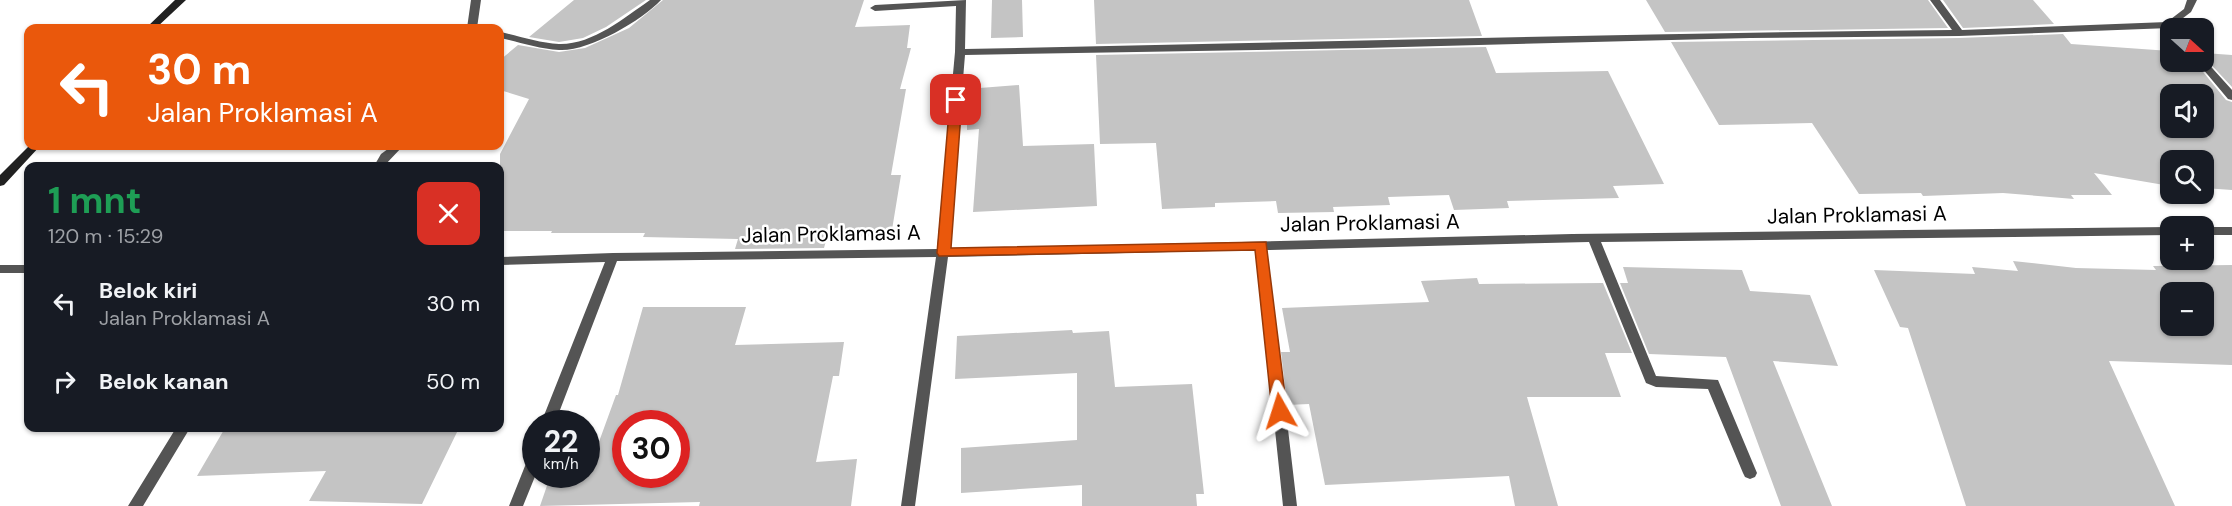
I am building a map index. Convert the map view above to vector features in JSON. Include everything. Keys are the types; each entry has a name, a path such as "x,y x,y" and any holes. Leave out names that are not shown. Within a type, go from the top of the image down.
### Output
{"street":[{"path":"155,24 181,0"},
{"path":"473,24 476,0"},
{"path":"504,36 561,47 579,44 591,40 656,0"},
{"path":"1935,0 1959,33"},
{"path":"2180,18 2188,10 2192,0"},
{"path":"875,8 961,2 960,51 943,253 908,506"},
{"path":"960,51 1365,45 2160,27"},
{"path":"2211,72 2232,97"},
{"path":"0,182 31,150"},
{"path":"382,162 393,150"},
{"name":"Jalan Proklamasi A","path":"504,261 613,256 943,253 1593,238 2160,231"},
{"path":"2214,231 2232,231"},
{"path":"1593,238 1651,379 1656,382 1713,384 1750,472"},
{"path":"1261,245 1290,506"},
{"path":"553,410 613,256"},
{"path":"0,268 24,268"},
{"path":"135,506 181,432"},
{"path":"516,506 523,488"}],"building":[{"path":"574,0 646,0 606,27 583,38 559,42 529,37"},
{"path":"663,0 864,0 855,27 910,25 907,48 911,48 900,89 906,89 891,175 901,175 891,236 827,237 824,248 735,249 738,239 643,237 645,233 504,231 504,162 500,162 500,154 529,99 504,91 504,57 518,45 559,52 585,48 629,28"},
{"path":"992,0 1022,0 1023,37 991,38"},
{"path":"1094,0 1469,0 1482,36 1096,44"},
{"path":"1646,0 1928,0 1948,28 1665,32"},
{"path":"1943,0 2033,0 2054,24 1963,28"},
{"path":"2063,34 2071,44 2160,50 2160,72 2203,72 2213,84 2160,84 2160,138 2214,138 2214,85 2226,100 2232,102 2232,190 2214,189 2214,150 2160,150 2160,184 2094,173 2112,195 2071,195 2074,199 2003,193 1923,196 1921,193 1859,194 1812,123 1719,125 1671,42 1959,38"},
{"path":"1486,47 1496,73 1608,71 1664,184 1613,186 1619,198 1507,201 1509,208 1454,210 1449,195 1388,197 1390,205 1333,207 1334,212 1278,213 1276,201 1215,203 1215,207 1162,209 1156,143 1100,144 1096,55"},
{"path":"2214,54 2232,55 2232,87 2214,68"},
{"path":"1019,85 1023,146 1094,144 1097,206 973,212 979,129 967,130 967,89"},
{"path":"2013,261 2076,268 2156,270 2153,266 2160,266 2160,270 2214,270 2214,265 2232,265 2232,365 2109,361 2175,506 1966,506 1908,328 1900,327 1874,270 1975,274 1972,267 2018,271"},
{"path":"1623,267 1742,270 1750,291 1810,295 1838,366 1773,361 1832,506 1781,506 1726,357 1649,354 1620,283 1628,283"},
{"path":"1477,278 1479,284 1603,283 1632,353 1605,353 1621,397 1527,397 1558,506 1515,506 1509,476 1325,485 1309,404 1287,405 1281,352 1290,352 1282,308 1429,302 1421,281"},
{"path":"643,307 746,307 735,345 844,342 839,376 833,376 816,462 857,459 851,506 699,506 700,502 540,506 546,488 600,488 600,439 616,395 618,395"},
{"path":"1072,330 1073,333 1109,331 1115,387 1192,384 1204,494 1196,494 1197,506 1082,506 1082,485 961,493 961,448 1077,440 1077,373 955,379 957,336"},
{"path":"223,432 457,432 422,504 309,501 326,471 197,476"}],"route":[{"path":"956,100 943,253 1261,245 1280,411"}]}
